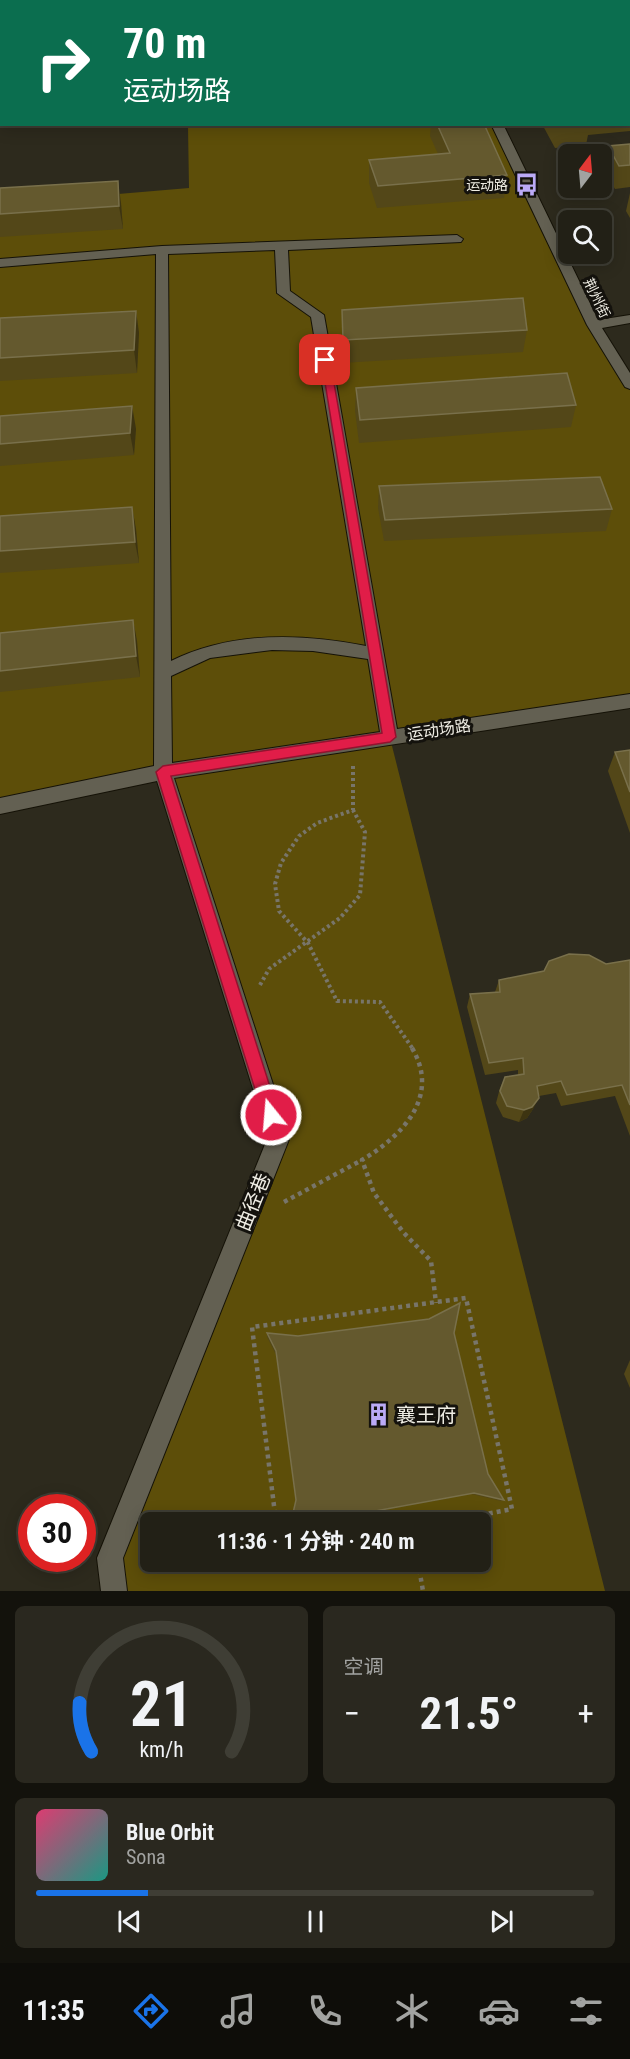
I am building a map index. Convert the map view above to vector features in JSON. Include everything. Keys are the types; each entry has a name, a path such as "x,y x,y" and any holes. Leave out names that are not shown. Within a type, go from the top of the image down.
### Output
{"street":[{"name":"荆州街","path":"498,126 594,325 630,384"},
{"path":"0,263 162,250 457,239"},
{"path":"281,246 284,293 317,315 390,737"},
{"name":"曲径巷","path":"114,1591 110,1558 279,1137 163,772 162,250"},
{"path":"594,325 630,319"},
{"path":"163,672 209,652 283,642 328,643 375,654"},
{"name":"运动场路","path":"0,806 163,772 630,701"}],"path":[{"path":"241,1020 269,969 340,918 360,894 365,832 353,810 352,743"},
{"path":"243,1224 388,1144 410,1124 422,1091 422,1069 407,1039 381,1002 337,1001 324,985 307,943 286,924 275,902 276,879 283,857 306,830 353,810"},
{"path":"362,1160 374,1193 403,1232 431,1262 436,1303"},
{"path":"275,1512 252,1328 466,1298 512,1509 491,1513"},
{"path":"420,1572 423,1591"}],"shaded area":[{"path":"498,126 558,244 558,264 568,264 630,384 630,701 390,738 605,1591 114,1591 110,1558 279,1137 163,772 0,806 0,204 189,188 188,127"}],"building":[{"path":"438,126 485,126 507,175 378,186 369,160 450,153"},
{"path":"630,144 630,165 619,166 612,153 612,146"},
{"path":"118,181 119,206 0,214 0,188"},
{"path":"523,298 527,330 343,340 342,310"},
{"path":"136,311 134,350 0,358 0,318"},
{"path":"567,373 576,405 360,420 356,388"},
{"path":"132,406 130,433 0,444 0,416"},
{"path":"600,477 612,509 385,520 379,486"},
{"path":"132,507 135,542 0,551 0,516"},
{"path":"133,620 136,656 0,671 0,633"},
{"path":"630,750 630,792 615,752"},
{"path":"569,954 589,955 606,964 630,960 630,1105 622,1085 567,1095 561,1081 537,1086 539,1098 532,1107 524,1110 507,1106 500,1091 505,1077 524,1074 523,1058 489,1063 470,994 500,992 499,980 544,971 549,961"},
{"name":"襄王府","path":"460,1303 454,1333 488,1474 504,1500 474,1493 370,1512 293,1512 296,1500 276,1351 267,1333 298,1336 429,1319"}],"place":[{"name":"运动路","path":"526,185"},
{"name":"襄王府","path":"378,1415"}],"route":[{"path":"271,1115 163,772 390,737 325,360"}]}
